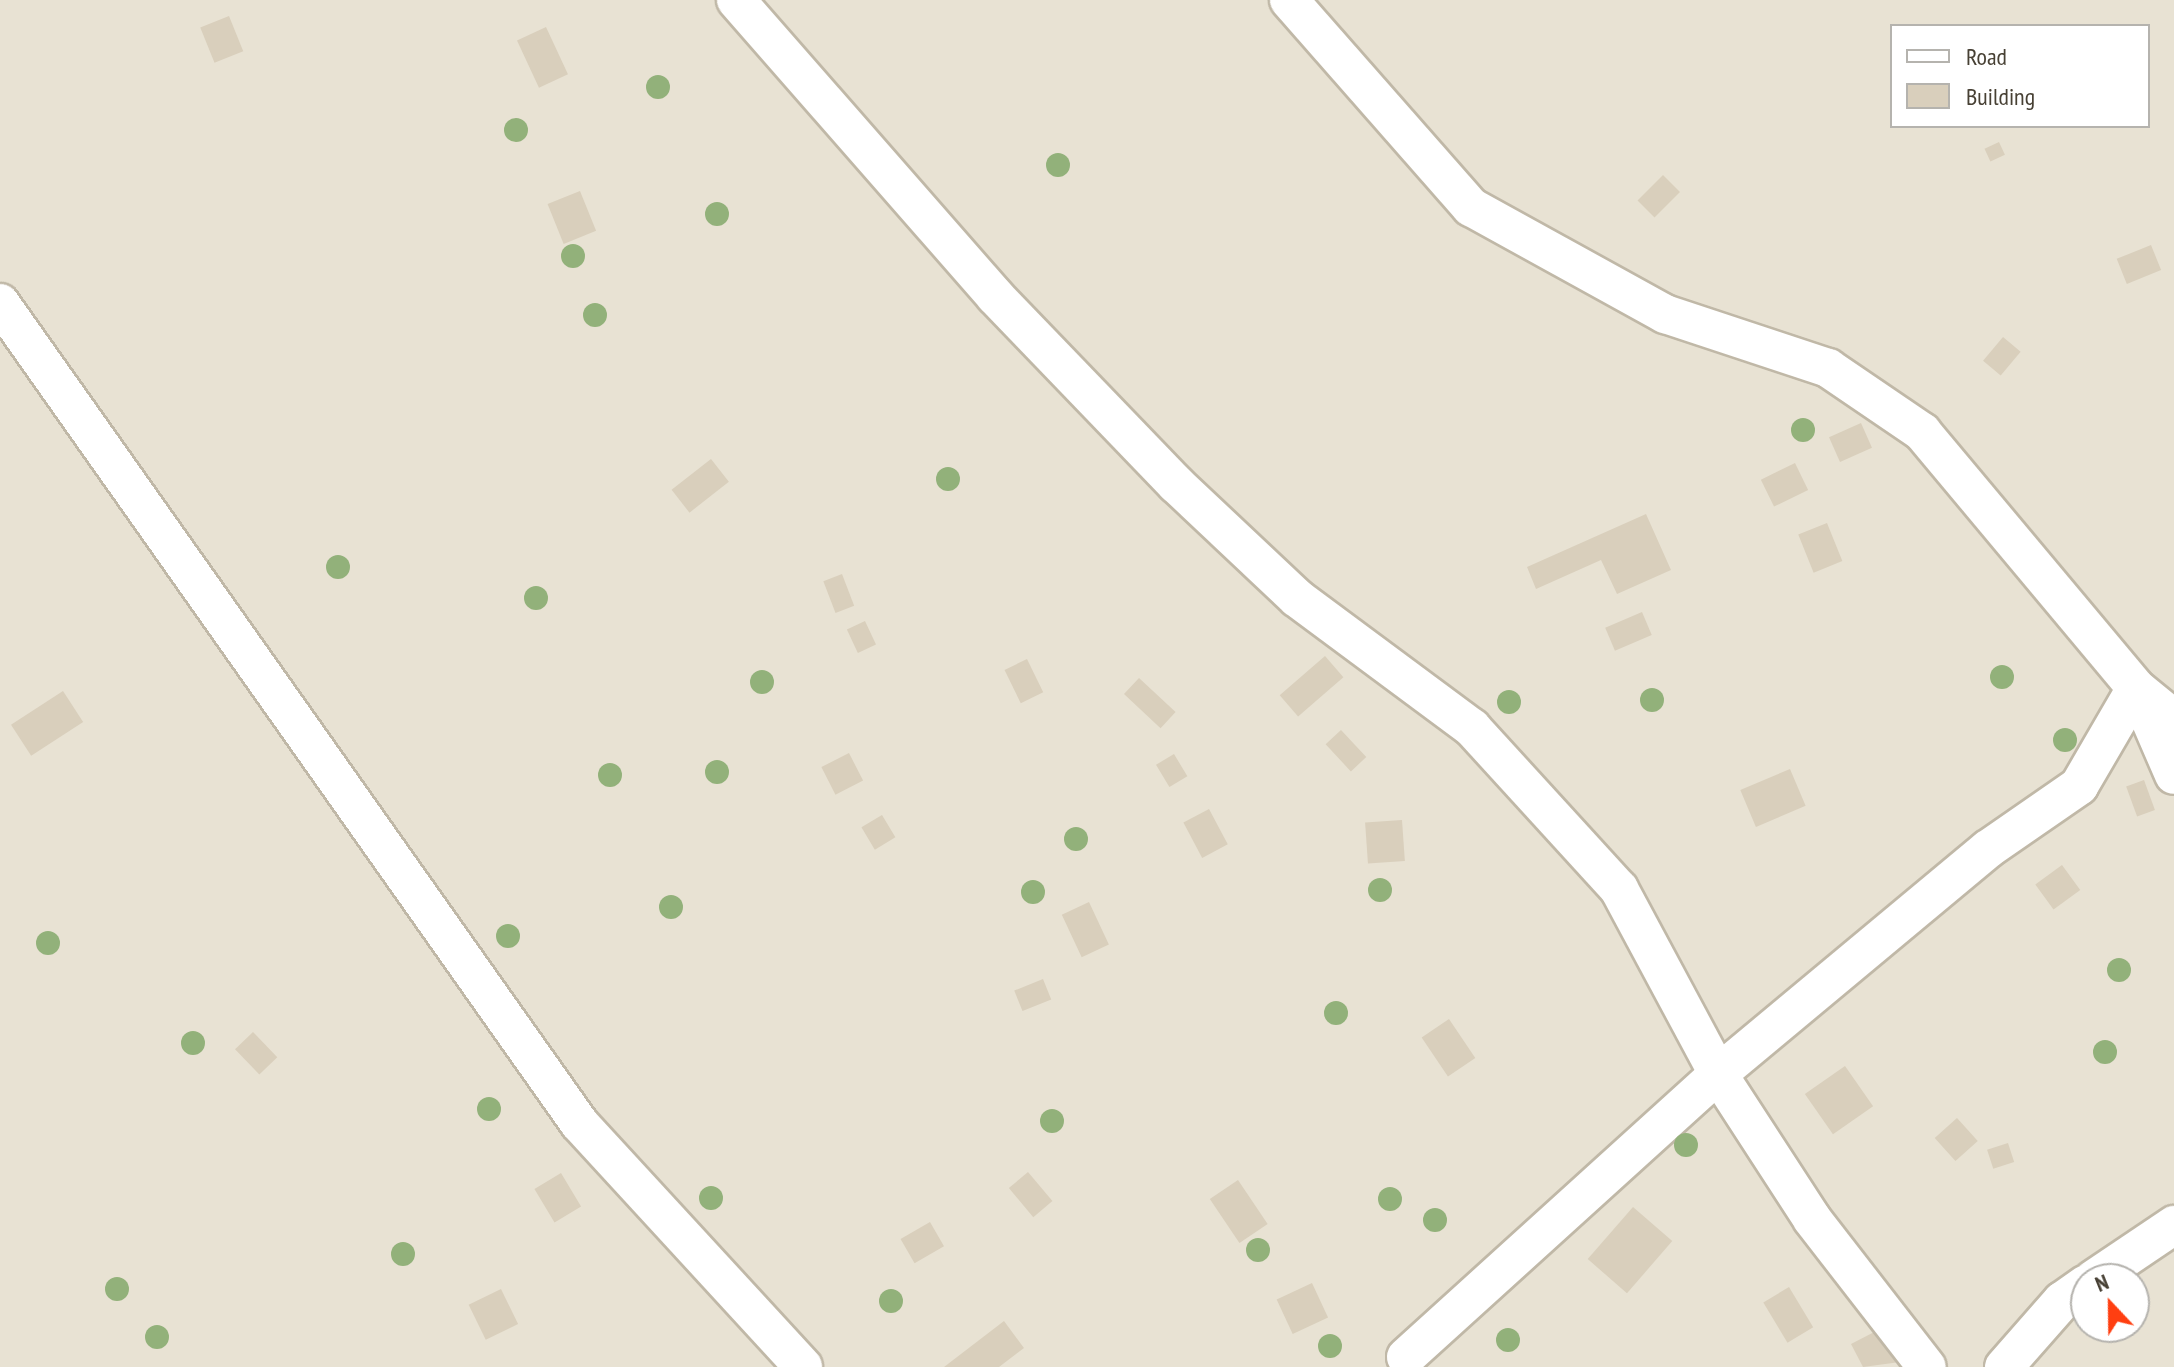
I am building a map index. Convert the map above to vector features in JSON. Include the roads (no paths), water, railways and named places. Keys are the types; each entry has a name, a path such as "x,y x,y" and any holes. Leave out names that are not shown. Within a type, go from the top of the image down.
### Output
{"street":[{"path":"736,0 995,296 1176,484 1297,598 1472,728 1609,877 1718,1074 1812,1219 1927,1367"},
{"path":"1289,0 1471,207 1665,314 1828,368 1922,432 2136,688 2174,719"},
{"path":"0,303 579,1123 803,1367"},
{"path":"1406,1357 1718,1074 1988,849 2079,786 2136,688"},
{"path":"2136,688 2174,775"},
{"path":"2118,1263 2174,1225"},
{"path":"2004,1367 2070,1300"}]}
